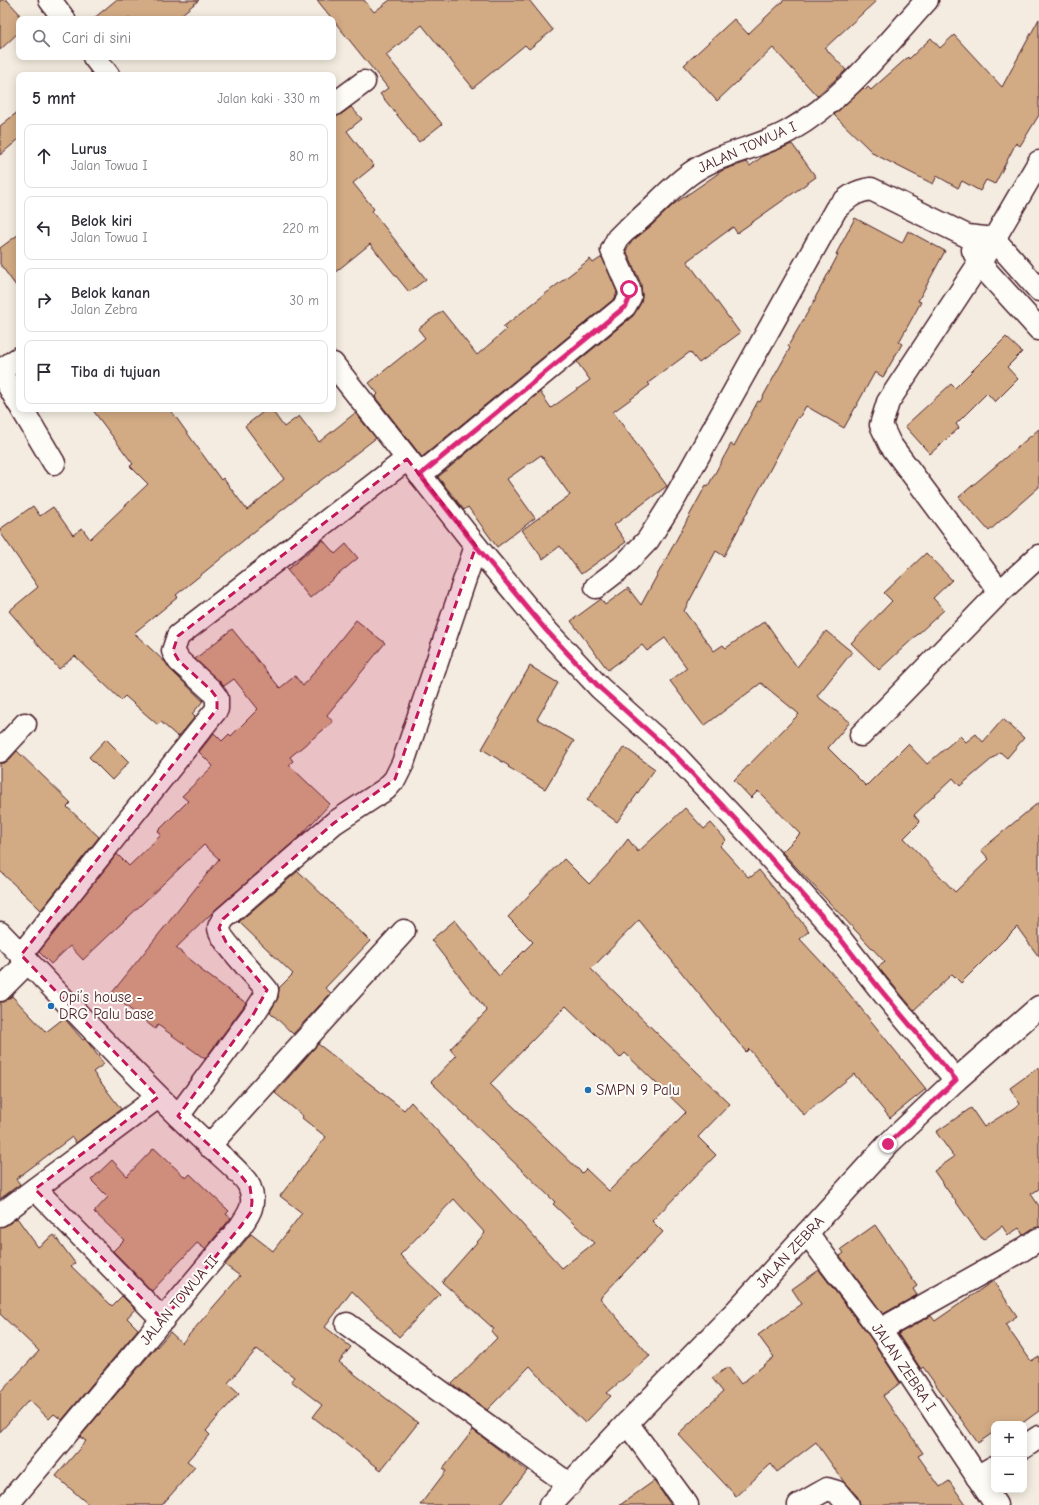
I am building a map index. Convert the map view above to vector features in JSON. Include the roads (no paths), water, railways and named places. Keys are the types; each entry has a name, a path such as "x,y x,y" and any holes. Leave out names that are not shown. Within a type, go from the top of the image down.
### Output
{"street":[{"path":"50,0 62,16"},
{"name":"JALAN TOWUA I","path":"414,467 626,306 630,297 629,289 612,250 618,238 625,231 692,172 713,161 788,132 810,117 831,100 866,67 927,0"},
{"path":"96,60 106,72"},
{"path":"336,103 364,82"},
{"path":"1000,592 890,444 882,425 888,402 979,263 1039,162"},
{"path":"596,587 622,567 648,540 679,490 836,209 853,193 871,189 967,236 994,239 1039,290"},
{"path":"967,236 979,263 1039,329"},
{"path":"16,360 0,371 16,399"},
{"path":"336,368 476,546 545,629 600,688 676,756 750,835 828,923 879,988 956,1080"},
{"path":"24,412 54,463"},
{"path":"0,990 218,709 217,698 211,690 180,661 173,651 178,636 414,467"},
{"path":"178,1116 253,1015 266,995 267,990 226,942 219,930 219,926 223,919 334,823 386,789 395,779 403,763 476,546"},
{"path":"861,735 1000,592 1039,556"},
{"path":"0,751 25,724"},
{"path":"209,1146 404,931"},
{"name":"JALAN TOWUA II","path":"0,933 158,1097 238,1172 250,1187 252,1201 251,1212 240,1227 7,1505"},
{"name":"JALAN ZEBRA","path":"550,1505 731,1316 888,1144 956,1080 1039,1007"},
{"path":"0,1215 158,1097"},
{"path":"35,1189 163,1320"},
{"name":"JALAN ZEBRA I","path":"808,1233 986,1472 996,1505"},
{"path":"880,1330 1013,1256 1039,1239"},
{"path":"347,1324 570,1485"},
{"path":"627,1423 687,1505"},
{"path":"1027,1445 1039,1437"},
{"path":"799,1505 828,1489 836,1492 848,1505"}],"place":[{"name":"Opi’s house - DRG Palu base","path":"51,1006"},
{"name":"SMPN 9 Palu","path":"588,1090"}]}
